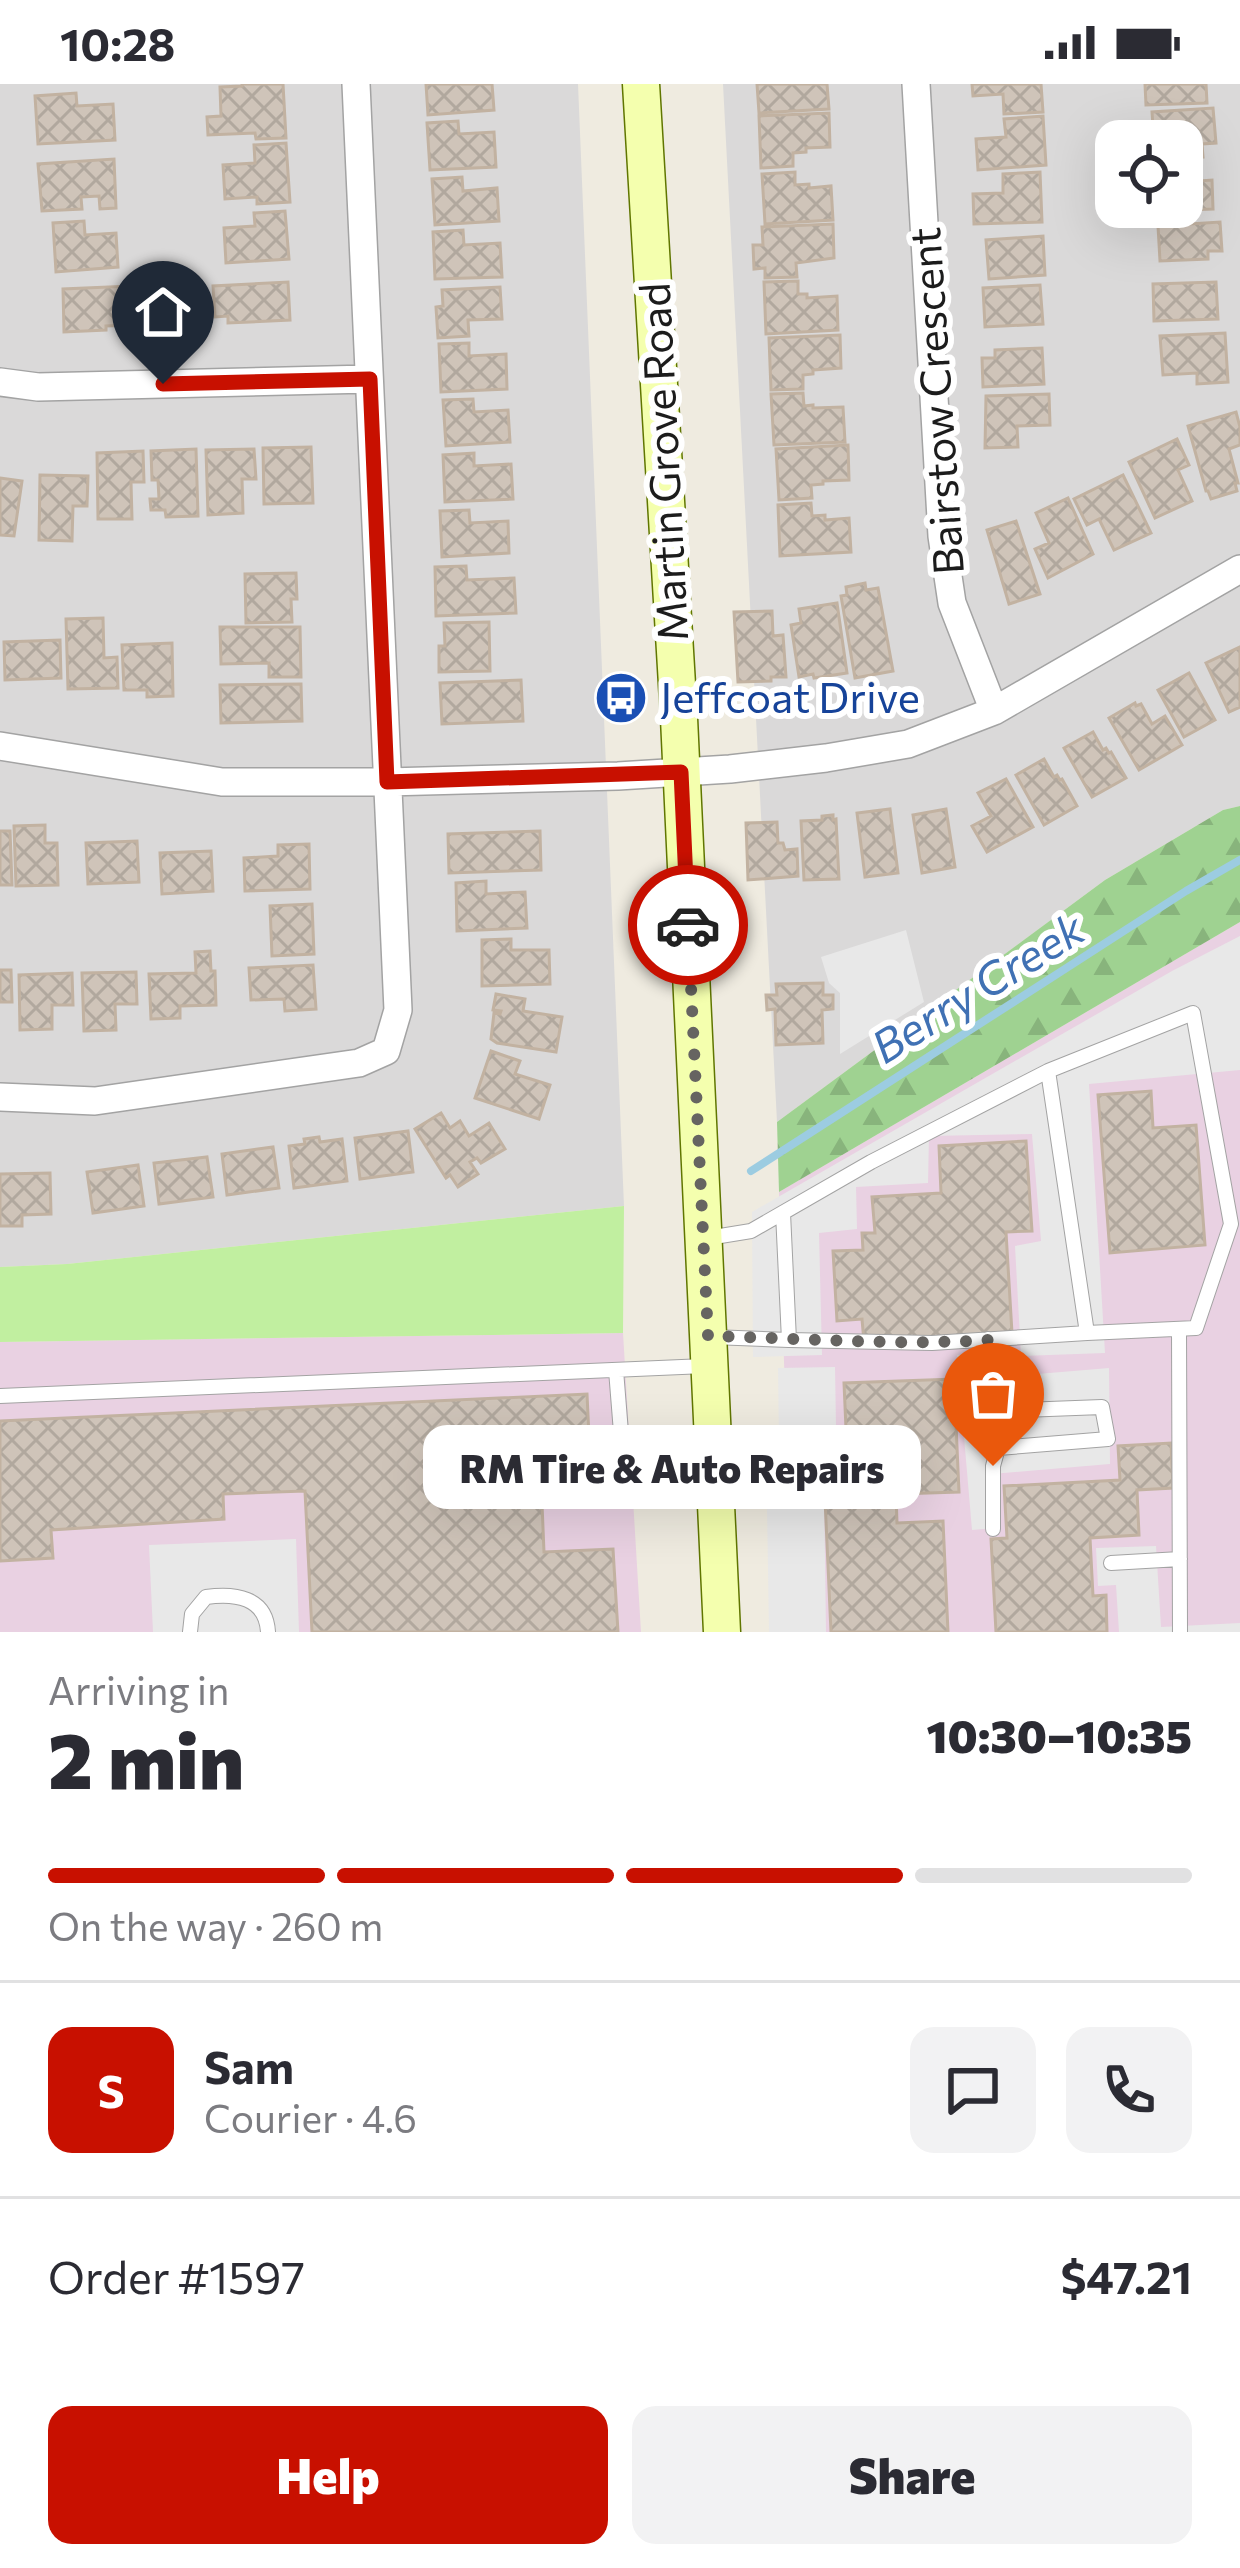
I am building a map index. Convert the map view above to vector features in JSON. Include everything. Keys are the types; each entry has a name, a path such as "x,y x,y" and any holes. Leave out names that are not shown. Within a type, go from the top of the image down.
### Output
{"main road":[{"name":"Martin Grove Road","path":"641,84 681,772 722,1632"}],"street":[{"path":"0,1097 95,1101 359,1064 386,1051 398,1010 356,84"},
{"name":"Bairstow Crescent","path":"916,84 942,536 952,603 994,711"},
{"path":"0,382 38,387 370,379"},
{"path":"0,746 222,782 681,772 826,758 908,744 994,711 1240,569"}],"lane":[{"path":"0,1396 616,1370 789,1340 932,1343 1196,1328 1231,1224 1193,1013 1048,1071 751,1231 703,1239"},
{"path":"1048,1071 1087,1333"},
{"path":"783,1213 789,1340"},
{"path":"1179,1329 1180,1632"},
{"path":"988,1340 998,1448 993,1466 993,1529"},
{"path":"616,1370 626,1495"},
{"path":"995,1411 1102,1407 1108,1438 998,1448"},
{"path":"574,1499 715,1486"},
{"path":"1111,1563 1180,1559"},
{"path":"190,1632 192,1614 206,1597 229,1594 252,1600 267,1617 268,1632"}],"shaded area":[{"path":"0,84 578,84 624,1206 0,1267"},
{"path":"723,84 1240,84 1240,806 1223,810 1105,880 777,1122"},
{"path":"1240,922 1240,1632 792,1632 779,1192"},
{"path":"906,930 924,1002 840,1054 840,993 829,983 821,957"},
{"path":"1240,936 1240,1070 1089,1084 1105,1353 1021,1356 1015,1246 1041,1241 1032,1134 929,1136 928,1183 856,1187 857,1229 819,1233 822,1355 753,1357 752,1212"},
{"path":"623,1333 641,1632 0,1632 0,1342"},
{"path":"1010,1351 1013,1376 1109,1368 1110,1464 992,1474 996,1528 972,1530 957,1355"},
{"path":"835,1367 837,1486 824,1487 826,1632 769,1632 766,1445 779,1443 778,1368"},
{"path":"296,1539 299,1632 153,1632 149,1545"},
{"path":"1156,1546 1161,1627 1240,1623 1240,1632 1119,1632 1116,1585 1098,1586 1096,1548"}],"green space":[{"path":"1240,806 1240,922 779,1192 777,1122 1105,880 1223,810"},
{"path":"624,1206 623,1333 0,1342 0,1267"}],"building":[{"path":"283,84 286,138 256,139 255,133 208,135 207,117 221,116 220,87"},
{"path":"426,84 492,84 494,110 428,115"},
{"path":"757,84 827,84 829,109 759,113"},
{"path":"972,84 1041,84 1043,112 1004,114 1003,94 973,96"},
{"path":"1145,84 1206,84 1207,103 1146,105"},
{"path":"76,93 77,106 113,104 115,140 38,144 35,96"},
{"path":"1213,108 1216,143 1203,144 1203,120 1153,120 1152,112"},
{"path":"829,113 830,147 793,153 793,166 761,168 759,116"},
{"path":"1043,116 1046,165 978,170 976,139 1006,137 1004,119"},
{"path":"458,121 459,134 494,132 496,167 430,170 427,123"},
{"path":"286,143 290,202 225,199 223,165 255,163 254,145"},
{"path":"114,159 116,208 100,209 99,196 81,197 82,209 42,211 38,164"},
{"path":"795,172 795,185 831,186 833,220 765,224 762,174"},
{"path":"1040,172 1042,222 974,224 973,194 1003,193 1003,174"},
{"path":"462,177 463,191 497,188 499,221 435,225 432,179"},
{"path":"1212,180 1213,209 1203,209 1203,181"},
{"path":"285,211 289,259 226,263 224,228 255,226 254,213"},
{"path":"84,221 85,235 116,233 118,267 56,272 53,223"},
{"path":"1220,222 1222,251 1208,251 1208,259 1160,261 1158,228 1203,228 1203,223"},
{"path":"833,224 834,258 796,263 797,277 765,278 765,268 754,269 753,245 763,245 762,227"},
{"path":"463,230 464,245 500,243 502,277 435,279 433,232"},
{"path":"1043,236 1045,275 989,279 986,240"},
{"path":"798,281 798,294 807,294 807,298 837,296 838,330 766,334 764,282"},
{"path":"288,282 290,320 228,323 228,316 215,317 213,286"},
{"path":"1216,282 1218,319 1154,321 1153,284"},
{"path":"1040,285 1043,324 985,327 983,288"},
{"path":"131,286 133,325 64,332 63,289"},
{"path":"500,287 502,319 468,320 469,336 438,338 436,307 443,306 442,290"},
{"path":"1225,333 1228,382 1197,384 1197,373 1163,375 1160,336"},
{"path":"840,335 841,368 803,375 803,389 771,390 769,338"},
{"path":"469,343 469,356 506,354 507,389 441,392 439,344"},
{"path":"1042,348 1044,384 983,387 982,358 995,358 995,350"},
{"path":"803,393 804,406 843,407 845,442 774,445 771,394"},
{"path":"1049,394 1050,425 1017,426 1018,447 985,448 986,396"},
{"path":"473,399 474,412 508,410 510,442 446,446 443,400"},
{"path":"1236,412 1240,445 1229,449 1237,491 1211,499 1188,426"},
{"path":"1177,439 1189,465 1178,470 1192,501 1155,518 1129,462"},
{"path":"848,445 849,480 811,485 812,498 779,500 776,449"},
{"path":"311,447 313,503 264,504 263,448"},
{"path":"196,449 198,516 166,517 165,510 151,510 150,499 159,499 158,480 152,480 151,451"},
{"path":"254,449 256,479 242,479 243,513 208,515 206,450"},
{"path":"143,451 144,482 131,482 132,519 98,519 97,453"},
{"path":"474,453 474,466 511,464 513,499 445,502 443,455"},
{"path":"40,475 88,476 87,506 73,506 72,541 39,540"},
{"path":"1123,475 1151,533 1114,550 1099,519 1087,525 1074,499"},
{"path":"0,478 22,481 14,536 0,535"},
{"path":"1068,498 1093,554 1048,578 1035,549 1049,543 1036,513"},
{"path":"811,503 812,516 849,518 851,552 780,556 778,505"},
{"path":"469,510 470,523 508,521 509,553 442,557 440,511"},
{"path":"1016,521 1040,594 1009,604 987,530"},
{"path":"466,566 467,580 514,578 516,613 436,616 435,567"},
{"path":"296,573 292,622 246,623 245,574"},
{"path":"865,583 866,590 878,588 893,671 855,678 841,596 847,595 846,587"},
{"path":"837,603 847,673 799,677 791,625 801,623 799,609"},
{"path":"772,611 773,636 783,635 786,677 738,682 734,612"},
{"path":"103,618 104,658 117,657 118,688 68,689 66,619"},
{"path":"489,622 490,671 439,672 444,623"},
{"path":"220,627 300,627 301,677 269,677 269,663 221,664"},
{"path":"60,640 61,678 5,680 4,642"},
{"path":"172,643 173,696 147,697 147,690 124,690 122,645"},
{"path":"1240,647 1240,707 1229,712 1206,663"},
{"path":"1189,673 1215,720 1184,737 1158,690"},
{"path":"521,680 523,721 442,724 440,683"},
{"path":"301,684 302,721 221,723 220,685"},
{"path":"1141,704 1152,724 1165,716 1182,745 1139,770 1109,718"},
{"path":"1093,732 1126,778 1092,797 1064,748"},
{"path":"1044,759 1077,806 1044,825 1016,775"},
{"path":"1006,779 1033,827 987,852 972,826 991,816 978,793"},
{"path":"890,809 898,873 865,877 857,813"},
{"path":"946,809 955,867 922,873 913,815"},
{"path":"833,815 839,879 804,880 801,821"},
{"path":"777,822 778,843 785,850 797,849 798,876 748,880 746,823"},
{"path":"45,825 45,843 57,843 58,885 16,886 14,826"},
{"path":"0,831 10,831 12,885 0,885"},
{"path":"540,831 541,870 449,873 448,834"},
{"path":"137,841 139,882 88,884 86,843"},
{"path":"309,844 310,889 245,891 244,858 278,856 278,845"},
{"path":"211,851 213,891 162,894 160,853"},
{"path":"486,881 486,894 525,892 527,928 457,931 456,883"},
{"path":"312,904 314,954 272,956 270,906"},
{"path":"511,939 511,950 549,950 550,984 482,986 482,940"},
{"path":"210,951 216,1005 180,1006 180,1018 151,1019 149,974 196,973 195,952"},
{"path":"313,965 316,1009 285,1011 284,999 251,1000 249,968"},
{"path":"0,970 11,970 12,1002 0,1002"},
{"path":"136,972 137,1004 115,1004 116,1030 84,1031 82,973"},
{"path":"72,973 73,1005 52,1005 52,1029 20,1030 19,975"},
{"path":"823,983 823,995 833,995 833,1009 822,1010 823,1043 776,1045 775,1009 767,1010 766,995 777,995 776,984"},
{"path":"496,994 525,999 523,1011 562,1017 556,1052 491,1039 494,1013 501,1011 493,1010"},
{"path":"491,1051 520,1061 515,1074 550,1085 539,1119 475,1098"},
{"path":"1151,1091 1153,1128 1196,1125 1205,1245 1110,1253 1098,1095"},
{"path":"441,1113 450,1128 460,1121 469,1136 489,1123 505,1149 481,1163 477,1158 470,1162 478,1174 458,1187 450,1175 446,1178 415,1129"},
{"path":"408,1131 413,1172 360,1179 355,1138"},
{"path":"319,1137 320,1142 342,1139 347,1181 294,1188 289,1146"},
{"path":"1026,1141 1032,1231 1006,1232 1012,1333 864,1342 862,1319 837,1321 833,1251 863,1250 862,1233 875,1233 872,1197 941,1193 939,1146"},
{"path":"273,1147 279,1188 227,1195 222,1154"},
{"path":"207,1157 213,1197 159,1204 154,1163"},
{"path":"138,1165 144,1206 93,1213 87,1172"},
{"path":"50,1173 51,1214 22,1215 22,1226 0,1226 0,1174"},
{"path":"954,1379 959,1492 896,1494 897,1523 943,1521 948,1632 831,1632 825,1499 849,1497 844,1383"},
{"path":"587,1394 591,1478 541,1480 544,1552 613,1549 618,1632 312,1632 305,1491 223,1494 224,1519 51,1530 53,1558 0,1561 0,1421"},
{"path":"1171,1443 1173,1488 1137,1490 1139,1535 1090,1538 1093,1596 1106,1595 1107,1632 996,1632 991,1539 1007,1538 1004,1486 1120,1480 1118,1446"}],"waterway":[{"name":"Berry Creek","path":"751,1171 1240,860"}],"way so far":[{"path":"688,925 708,1336 838,1342 988,1340 998,1448 993,1466"}],"place":[{"name":"Jeffcoat Drive","path":"621,698"},
{"name":"RM Tire & Auto Repairs","path":"993,1466"}],"route":[{"path":"163,384 370,379 387,782 681,772 688,925"}]}
